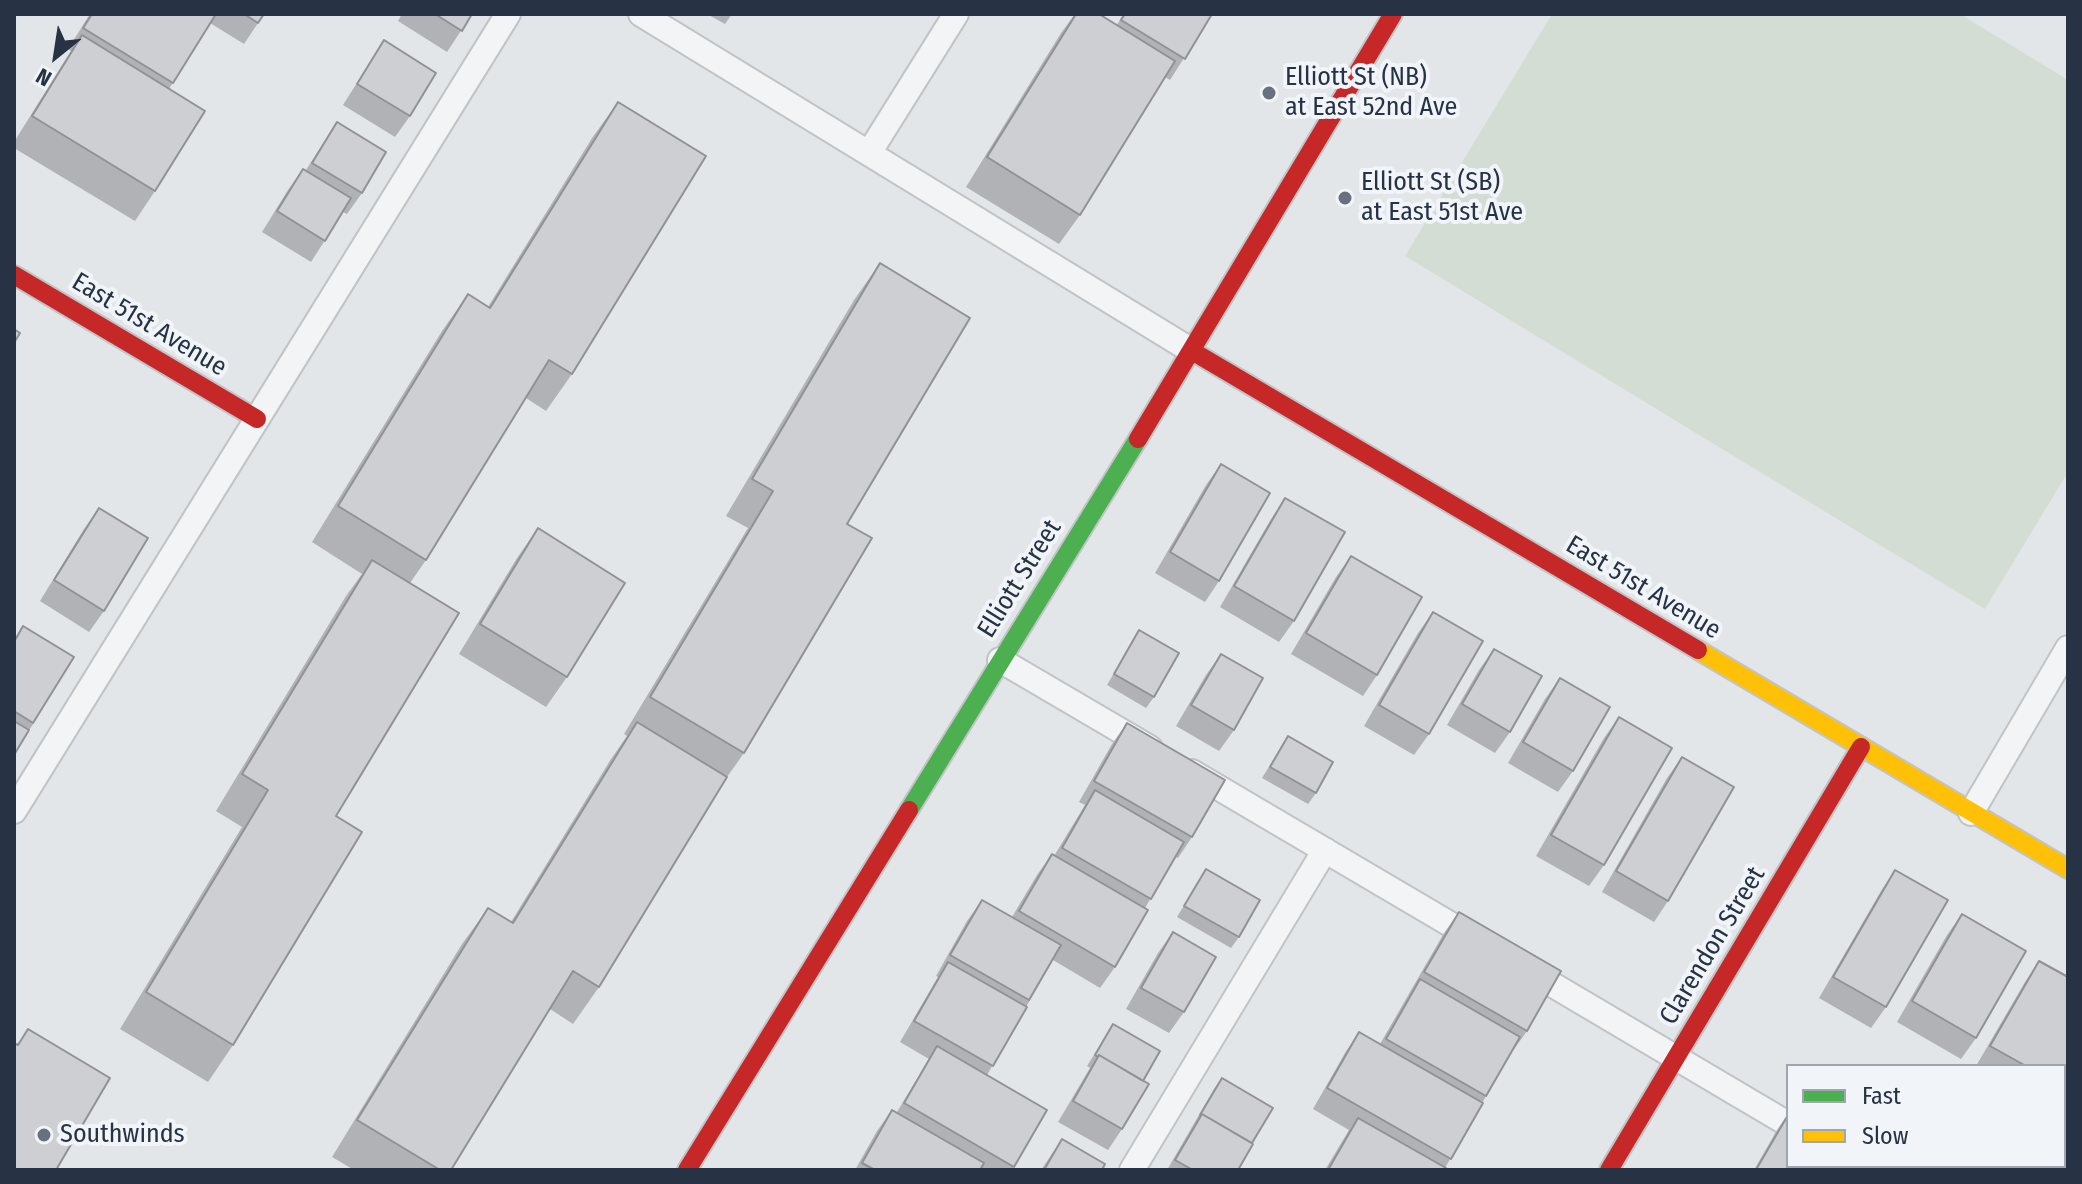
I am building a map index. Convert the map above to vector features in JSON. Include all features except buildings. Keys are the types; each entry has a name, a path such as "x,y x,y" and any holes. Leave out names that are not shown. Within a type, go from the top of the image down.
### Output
{"street":[{"name":"Elliott Street","path":"687,1170 1192,351 1393,14"},
{"name":"East 51st Avenue","path":"14,275 257,419"},
{"name":"East 51st Avenue","path":"1192,351 2068,869"},
{"name":"Clarendon Street","path":"1609,1170 1861,747"}],"lane":[{"path":"14,811 508,14"},
{"path":"641,14 1192,351"},
{"path":"869,153 956,14"},
{"path":"1971,813 2068,648"},
{"path":"1000,660 1786,1123"},
{"path":"1132,1170 1325,850"}],"shaded area":[{"path":"1552,14 1960,14 2068,80 2068,472 1985,609 1405,256"}],"traffic: fast":[{"path":"909,810 1138,439"}],"traffic: slow":[{"path":"1698,650 2068,869"}],"traffic: jam":[{"path":"1138,439 1393,14"},
{"path":"14,275 257,419"},
{"path":"1192,351 1698,650"},
{"path":"1609,1170 1861,747"},
{"path":"687,1170 909,810"}],"place":[{"name":"Elliott St (NB) at East 52nd Ave","path":"1269,93"},
{"name":"Elliott St (SB) at East 51st Ave","path":"1345,198"},
{"name":"Southwinds","path":"44,1135"}]}
